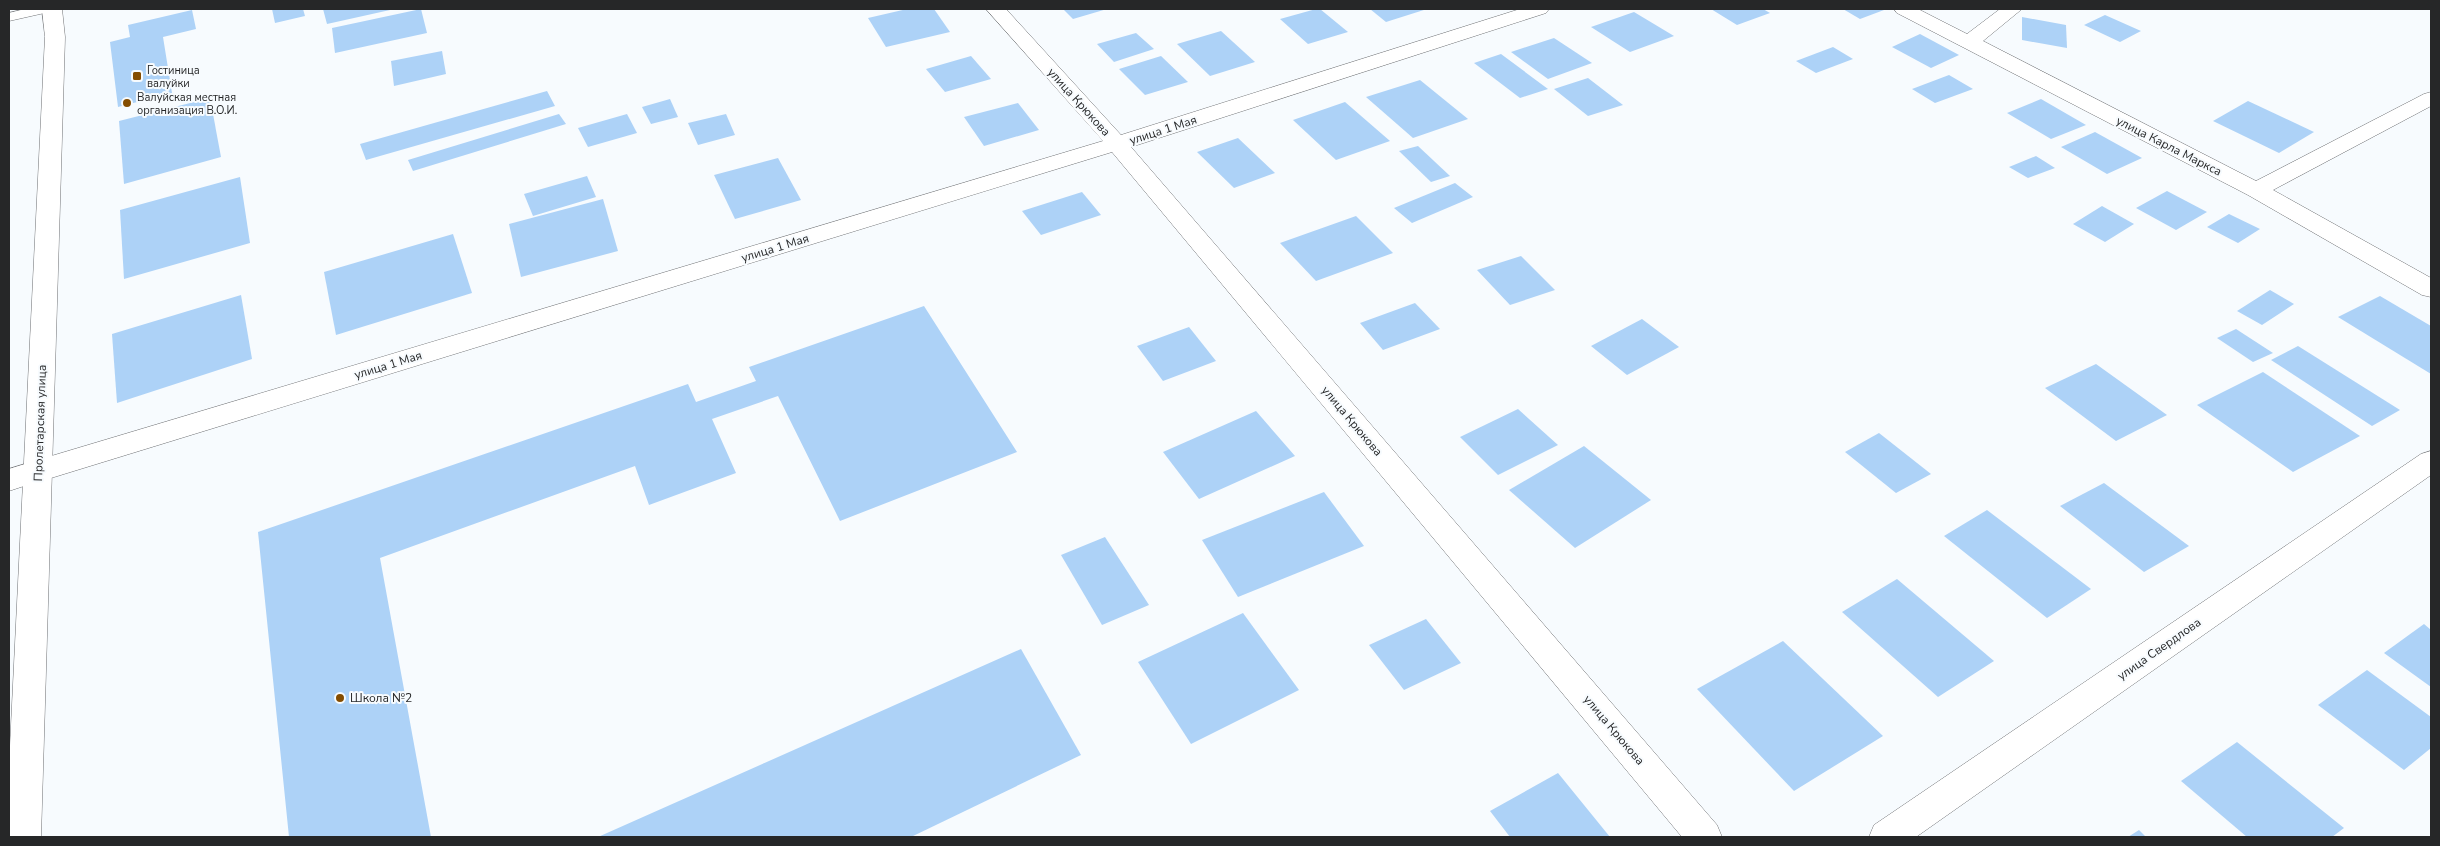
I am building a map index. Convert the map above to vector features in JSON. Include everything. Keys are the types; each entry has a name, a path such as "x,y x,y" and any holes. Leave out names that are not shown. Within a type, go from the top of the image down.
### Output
{"street":[{"name":"Пролетарская улица","path":"23,837 54,37 52,9"},
{"name":"улица Крюкова","path":"996,9 1117,144 1704,837"},
{"name":"улица 1 Мая","path":"9,480 1117,144 1539,9"},
{"name":"улица Карла Маркса","path":"1904,9 2256,190 2431,289"},
{"path":"1968,42 2012,9"},
{"path":"2256,190 2431,98"},
{"name":"улица Свердлова","path":"1887,837 2431,461"}],"lane":[{"path":"9,17 44,9"}],"building":[{"path":"272,9 303,9 305,16 275,23"},
{"path":"323,9 390,9 390,10 327,24"},
{"path":"421,9 427,33 335,53 332,28"},
{"path":"907,9 934,9 950,32 886,47 868,18"},
{"path":"1063,9 1107,9 1073,19"},
{"path":"1320,9 1348,32 1308,44 1280,19"},
{"path":"1370,9 1427,9 1386,22"},
{"path":"1711,9 1763,9 1770,13 1737,25"},
{"path":"1843,9 1880,9 1884,10 1860,19"},
{"path":"192,10 196,29 163,37 172,93 118,107 110,42 130,37 128,25"},
{"path":"1634,12 1674,36 1630,52 1591,27"},
{"path":"2105,15 2141,31 2120,42 2084,25"},
{"path":"2022,17 2066,25 2067,48 2022,40"},
{"path":"1221,31 1255,62 1210,76 1177,44"},
{"path":"1136,33 1154,49 1114,62 1097,44"},
{"path":"1920,34 1959,55 1931,68 1892,47"},
{"path":"1554,38 1592,63 1548,79 1511,52"},
{"path":"1833,47 1853,59 1816,73 1796,61"},
{"path":"442,51 446,74 394,86 391,61"},
{"path":"1501,54 1548,89 1520,98 1474,63"},
{"path":"971,56 991,79 945,92 926,69"},
{"path":"1161,56 1188,82 1145,95 1119,69"},
{"path":"1949,75 1973,89 1935,103 1912,89"},
{"path":"1588,78 1623,105 1588,116 1554,89"},
{"path":"1420,80 1468,119 1413,138 1366,97"},
{"path":"547,91 555,106 366,160 360,144"},
{"path":"210,98 221,157 124,184 119,121"},
{"path":"670,99 678,117 651,124 642,107"},
{"path":"2041,99 2086,125 2051,139 2007,113"},
{"path":"2248,101 2314,132 2279,153 2213,121"},
{"path":"1345,102 1390,141 1336,160 1293,120"},
{"path":"1018,103 1039,130 984,146 964,117"},
{"path":"559,114 566,124 413,171 408,160"},
{"path":"627,114 637,133 588,147 578,128"},
{"path":"726,114 735,135 698,145 688,123"},
{"path":"2095,132 2142,158 2107,174 2061,147"},
{"path":"1238,138 1275,173 1234,188 1197,152"},
{"path":"1418,146 1450,176 1431,182 1399,151"},
{"path":"2036,156 2055,168 2028,178 2009,167"},
{"path":"778,158 801,200 735,219 714,175"},
{"path":"587,176 596,197 533,216 524,194"},
{"path":"240,177 250,243 124,279 120,210"},
{"path":"1455,183 1473,197 1412,223 1394,208"},
{"path":"2167,191 2207,212 2176,230 2136,208"},
{"path":"1082,192 1101,215 1041,235 1022,211"},
{"path":"603,199 618,251 521,277 509,224"},
{"path":"2102,206 2134,224 2105,242 2073,224"},
{"path":"2229,214 2260,229 2238,243 2207,227"},
{"path":"1356,216 1393,253 1316,281 1280,243"},
{"path":"453,234 472,293 336,335 324,272"},
{"path":"1521,256 1555,290 1510,305 1477,270"},
{"path":"2270,290 2294,304 2262,325 2237,311"},
{"path":"241,295 252,359 117,403 112,334"},
{"path":"2380,296 2431,326 2431,374 2338,317"},
{"path":"1415,303 1440,329 1383,350 1360,323"},
{"name":"Школа №2","path":"924,306 1017,452 840,521 778,396 712,419 736,473 649,505 635,466 380,558 431,837 289,837 258,532 688,384 696,402 756,381 749,367"},
{"path":"1642,319 1679,347 1627,375 1591,346"},
{"path":"1189,327 1216,361 1163,381 1137,346"},
{"path":"2236,329 2273,353 2253,362 2217,338"},
{"path":"2298,346 2400,410 2372,426 2271,360"},
{"path":"2096,364 2167,415 2116,441 2045,388"},
{"path":"2263,372 2360,436 2293,472 2197,405"},
{"path":"1518,409 1558,445 1498,475 1460,437"},
{"path":"1256,411 1295,456 1199,499 1163,452"},
{"path":"1879,433 1931,474 1896,493 1845,452"},
{"path":"1584,446 1651,500 1575,548 1509,490"},
{"path":"2104,483 2189,546 2144,572 2060,506"},
{"path":"1324,492 1364,546 1238,597 1202,540"},
{"path":"1987,510 2091,589 2047,618 1944,536"},
{"path":"1105,537 1149,605 1102,625 1061,555"},
{"path":"1897,579 1994,661 1938,697 1842,612"},
{"path":"1243,613 1299,690 1191,744 1138,662"},
{"path":"1426,619 1461,663 1404,690 1369,645"},
{"path":"2424,624 2431,630 2431,687 2384,653"},
{"path":"1783,641 1883,736 1794,791 1697,689"},
{"path":"1021,649 1081,755 911,837 598,837"},
{"path":"2367,670 2431,717 2431,748 2404,770 2318,705"},
{"path":"2237,742 2344,828 2332,837 2247,837 2181,781"},
{"path":"1558,773 1610,837 1510,837 1490,811"},
{"path":"2139,830 2146,837 2128,837"}],"place":[{"name":"Гостиница валуйки","path":"137,76"},
{"name":"Валуйская местная организация В.О.И.","path":"127,103"},
{"name":"Школа №2","path":"340,698"}]}
